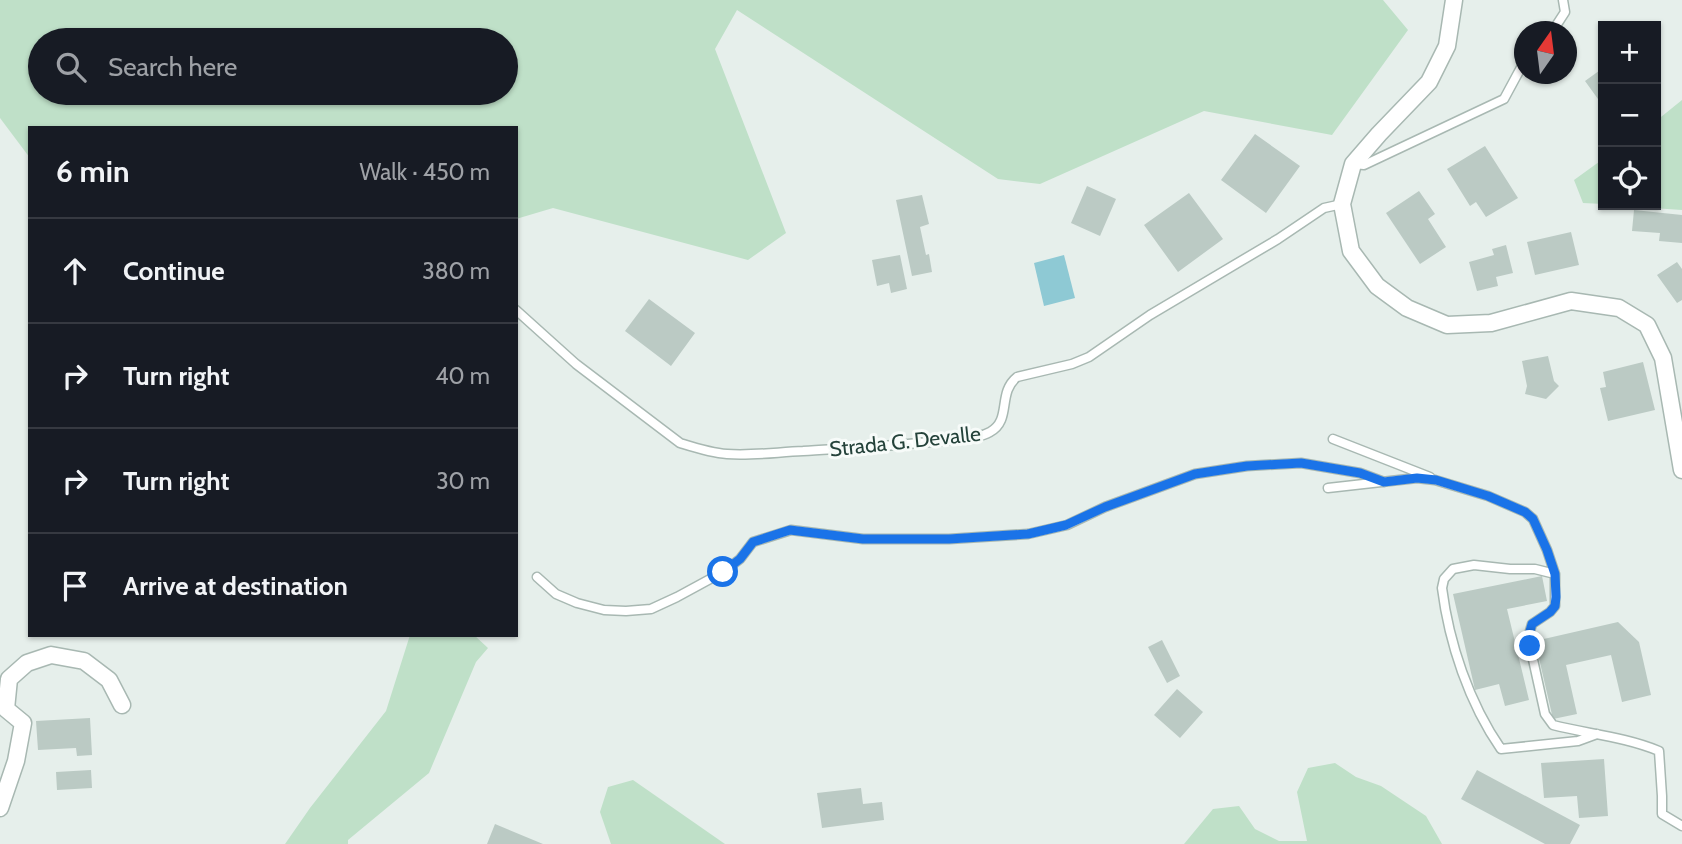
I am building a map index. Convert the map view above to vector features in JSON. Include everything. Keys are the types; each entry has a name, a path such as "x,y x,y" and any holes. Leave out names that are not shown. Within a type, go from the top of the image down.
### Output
{"street":[{"path":"1454,0 1447,46 1429,82 1353,164 1342,204 1351,251 1377,286 1407,307 1447,325 1491,323 1572,301 1619,307 1647,325 1663,358 1682,470"},
{"path":"0,808 16,761 23,723 6,709 9,679 27,663 51,655 83,661 108,680 122,705"}],"lane":[{"path":"1559,21 1565,12 1563,0"},
{"path":"1353,164 1364,166 1504,99 1514,80"},
{"name":"Strada G. Devalle","path":"518,312 576,364 680,443 698,449 731,455 907,445 974,437 987,434 996,428 1004,410 1006,390 1017,377 1072,364 1089,357 1324,208 1342,204"},
{"path":"1333,439 1436,480 1488,496 1525,512 1533,519 1555,574 1555,606 1532,624 1530,631 1530,646 1545,714 1553,725 1600,733 1659,751 1662,814 1682,826"},
{"path":"537,577 556,594 576,603 604,610 639,610 660,605 723,572 740,559 753,542 790,530 863,539 949,539 1028,534 1066,525 1105,507 1195,474 1247,466 1301,463 1360,473 1384,482"},
{"path":"1328,488 1417,478 1436,480"},
{"path":"1555,574 1535,569 1474,565 1453,569 1444,579 1442,588 1456,651 1471,693 1489,732 1501,749 1578,741 1600,733"}],"green space":[{"path":"0,0 1383,0 1408,30 1332,135 1204,111 1040,184 998,179 737,10 715,49 786,233 748,260 553,208 518,218 518,126 28,126 28,155 0,118"},
{"path":"1682,100 1682,210 1661,209 1661,117"},
{"path":"1598,163 1598,204 1583,203 1574,180"},
{"path":"409,637 476,637 488,648 476,662 429,773 348,840 348,844 285,844 310,808 386,711"},
{"path":"1335,763 1356,777 1381,786 1426,816 1442,844 1184,844 1213,809 1239,806 1255,829 1279,841 1307,841 1297,792 1308,768"},
{"path":"633,780 725,844 611,844 600,812 608,787"}],"water":[{"path":"1064,255 1075,298 1044,306 1034,263"}],"building":[{"path":"1598,72 1598,99 1585,81"},
{"path":"1255,134 1300,166 1266,213 1221,180"},
{"path":"1485,146 1518,198 1486,217 1476,202 1470,206 1447,169"},
{"path":"1087,186 1116,199 1100,236 1071,223"},
{"path":"1419,191 1435,214 1428,219 1446,247 1420,264 1386,213"},
{"path":"1189,193 1223,239 1178,272 1144,225"},
{"path":"922,195 929,224 920,227 932,272 912,276 896,200"},
{"path":"1634,210 1682,215 1682,243 1659,241 1660,233 1632,231"},
{"path":"1571,232 1579,265 1535,275 1527,242"},
{"path":"1506,245 1513,273 1496,277 1498,286 1477,291 1469,262 1494,255 1492,249"},
{"path":"900,255 907,289 891,293 889,283 877,286 872,260"},
{"path":"1677,262 1682,269 1682,300 1677,303 1657,275"},
{"path":"649,299 695,333 671,366 625,331"},
{"path":"1548,356 1554,381 1559,386 1546,399 1525,394 1527,386 1522,361"},
{"path":"1643,362 1655,410 1608,421 1600,388 1606,387 1603,372"},
{"path":"1542,576 1547,601 1507,609 1529,700 1505,706 1499,684 1475,690 1453,594"},
{"path":"1618,622 1639,642 1651,695 1622,702 1611,655 1566,665 1577,714 1553,719 1535,641"},
{"path":"1162,640 1180,676 1167,683 1148,647"},
{"path":"1177,689 1203,712 1180,738 1154,715"},
{"path":"90,718 92,755 77,756 76,748 38,750 36,721"},
{"path":"1604,759 1608,816 1579,818 1577,796 1544,798 1541,763"},
{"path":"91,770 92,788 57,790 56,772"},
{"path":"1477,770 1580,825 1570,844 1545,844 1461,799"},
{"path":"861,788 863,804 882,802 884,820 822,828 817,793"},
{"path":"495,824 543,844 487,844"}],"route":[{"path":"723,572 740,559 753,542 790,530 863,539 949,539 1028,534 1066,525 1105,507 1195,474 1247,466 1301,463 1360,473 1384,482 1417,478 1436,480 1488,496 1525,512 1533,519 1547,550 1555,574 1556,597 1555,606 1550,612 1532,624 1530,646"}]}
